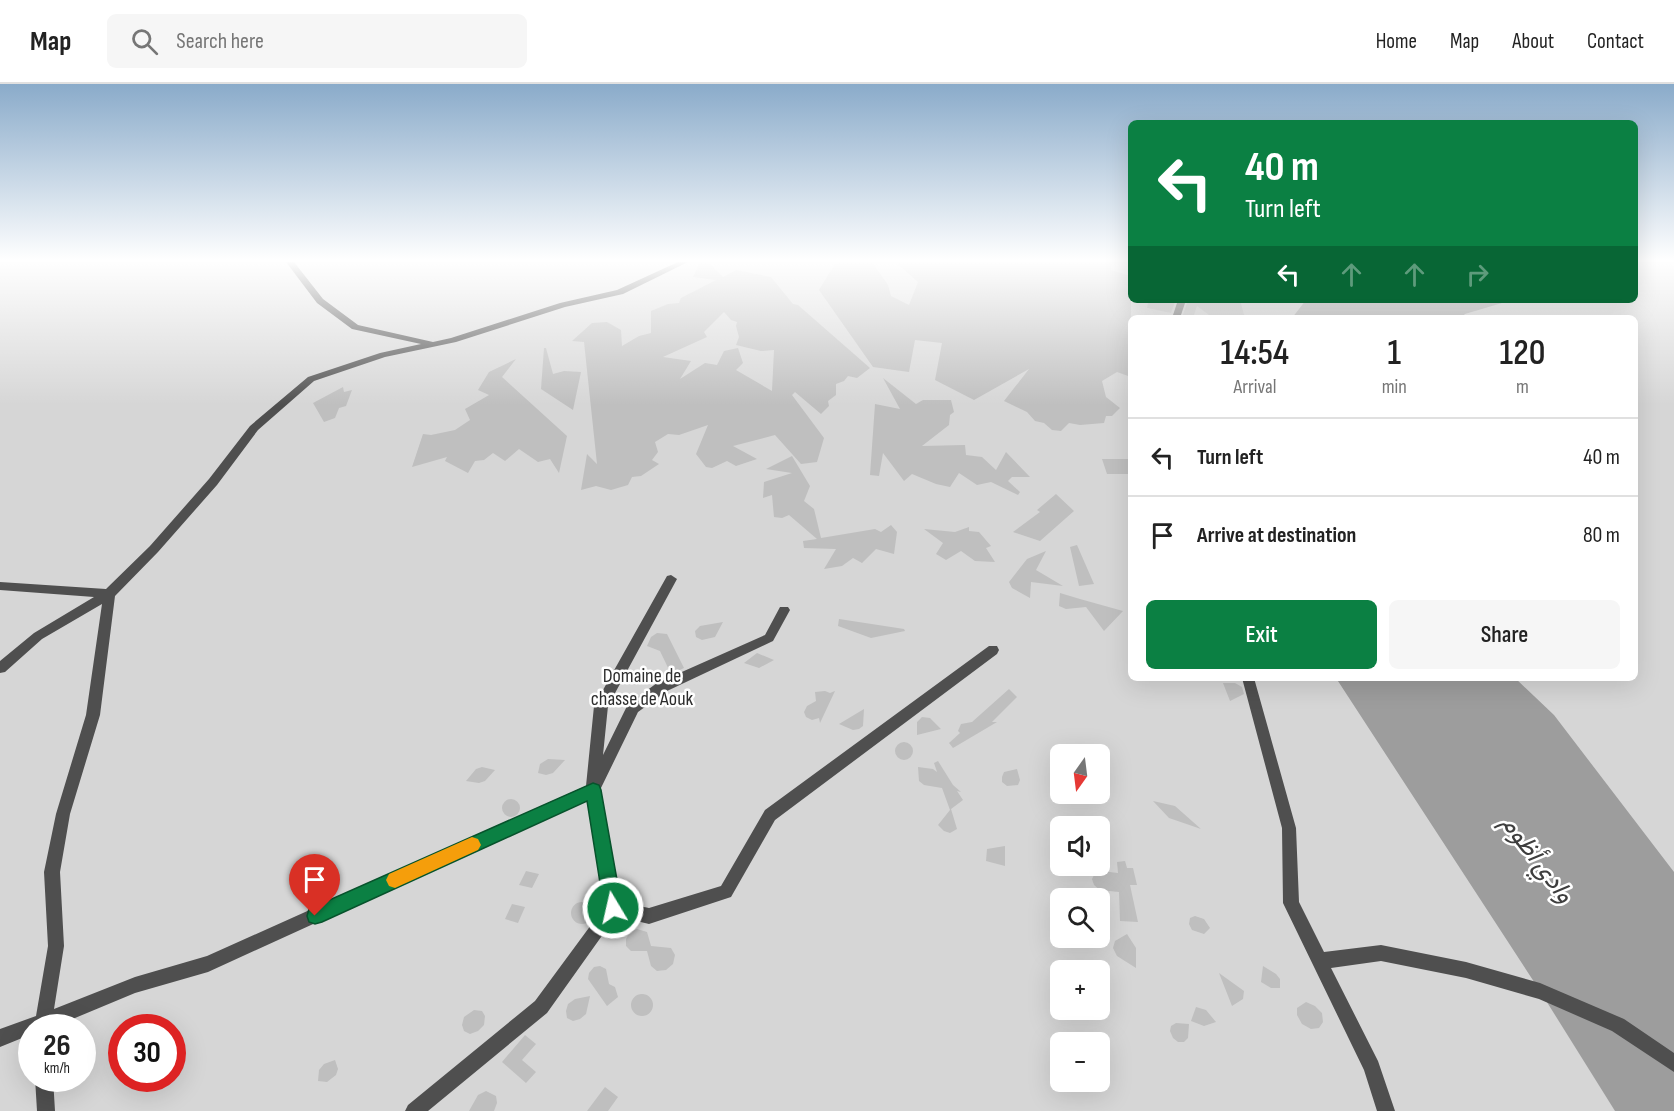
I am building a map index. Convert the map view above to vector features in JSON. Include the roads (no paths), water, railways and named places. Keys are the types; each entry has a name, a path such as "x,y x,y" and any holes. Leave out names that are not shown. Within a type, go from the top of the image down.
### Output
{"street":[{"path":"332,310 355,327 433,344"},
{"path":"0,668 38,636 109,594 154,549 254,428 312,379 383,355 433,344 548,310"},
{"path":"414,1111 541,1007 613,908 593,790 601,706 671,579"},
{"path":"0,586 109,594"},
{"path":"45,1014 56,946 52,872 63,814 93,715 109,594"},
{"path":"68,1014 135,985 208,964 593,790 633,708 662,687 769,638 784,610"},
{"path":"613,908 649,916 726,892 770,815 993,650"},
{"path":"1249,681 1289,828 1291,903 1372,1067 1386,1111"},
{"path":"1320,961 1381,952 1466,970 1540,991 1618,1025 1674,1063"},
{"path":"0,1038 18,1033"},
{"path":"45,1092 46,1111"}],"water":[{"path":"1298,310 1479,310 1464,315 1294,315"},
{"name":"وادي أظوم","path":"1338,681 1518,681 1554,715 1674,872 1674,1111 1615,1111 1540,991"}],"park label":[{"name":"Domaine de chasse de Aouk","path":"642,688"}]}
